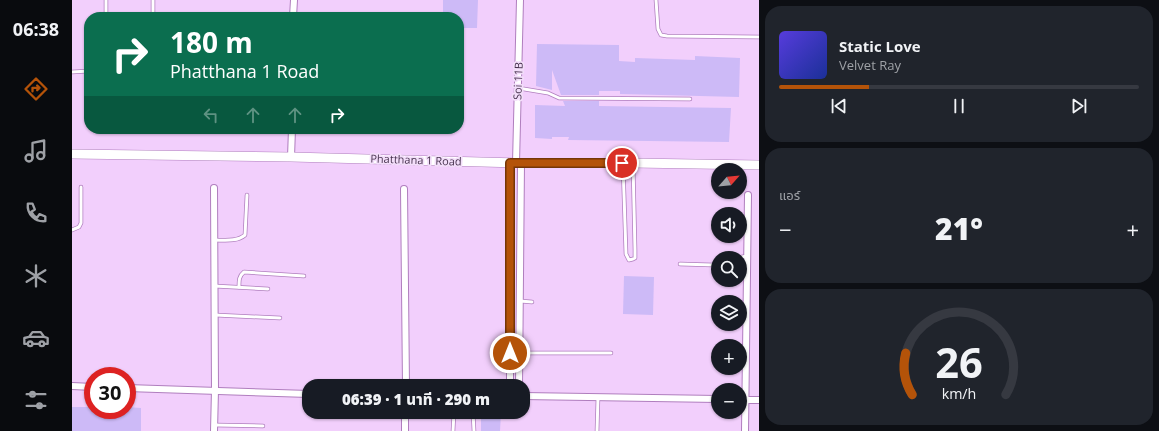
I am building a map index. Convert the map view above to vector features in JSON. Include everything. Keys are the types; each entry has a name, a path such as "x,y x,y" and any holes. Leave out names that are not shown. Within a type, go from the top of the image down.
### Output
{"main road":[{"name":"Phatthana 1 Road","path":"72,154 291,157 515,163 759,165"}],"street":[{"path":"293,12 294,0"},
{"name":"Soi 11B","path":"515,163 520,0"},
{"path":"291,157 292,134"},
{"path":"510,379 510,286 515,163"},
{"path":"515,163 520,286 520,379"},
{"path":"214,188 214,428"},
{"path":"404,189 406,379"},
{"path":"747,256 748,195"},
{"path":"510,286 520,286"},
{"path":"743,383 746,287"},
{"path":"510,334 520,335"},
{"path":"72,386 84,387"},
{"path":"136,388 302,394"},
{"path":"530,396 711,399"},
{"path":"747,400 759,400"},
{"path":"405,419 405,431"},
{"path":"744,419 745,431"}],"lane":[{"path":"106,0 106,12"},
{"path":"153,12 154,0"},
{"path":"656,0 658,29 661,35 759,37"},
{"path":"72,72 84,71"},
{"path":"518,88 548,93 559,98 690,99"},
{"path":"622,163 626,254 629,260 635,258 633,163"},
{"path":"72,230 79,227 81,223 81,186"},
{"path":"214,240 235,240 244,235 247,196"},
{"path":"680,264 711,265"},
{"path":"239,287 239,279 241,274 244,272 304,276"},
{"path":"214,286 268,289"},
{"path":"520,301 532,302"},
{"path":"215,314 280,318"},
{"path":"510,353 611,354"},
{"path":"597,431 598,397"},
{"path":"453,431 454,419"},
{"path":"473,419 474,431"},
{"path":"214,428 263,426"}],"shaded area":[{"path":"72,0 759,0 759,431 72,431"}],"building":[{"path":"443,0 478,0 477,28 464,28 464,12 443,12"},
{"path":"537,44 619,45 619,61 635,62 635,58 695,60 695,56 740,58 739,97 620,94 620,91 599,91 599,95 561,95 552,70 552,90 536,86"},
{"path":"563,101 599,101 599,106 731,108 729,142 568,140 569,137 552,137 552,139 535,138 535,105 565,106"},
{"path":"624,276 654,277 653,315 623,314"},
{"path":"72,407 84,407 84,419 136,419 136,408 141,408 141,431 72,431"},
{"path":"481,419 501,419 500,431 481,431"}],"route":[{"path":"510,353 510,163 622,163"}]}
